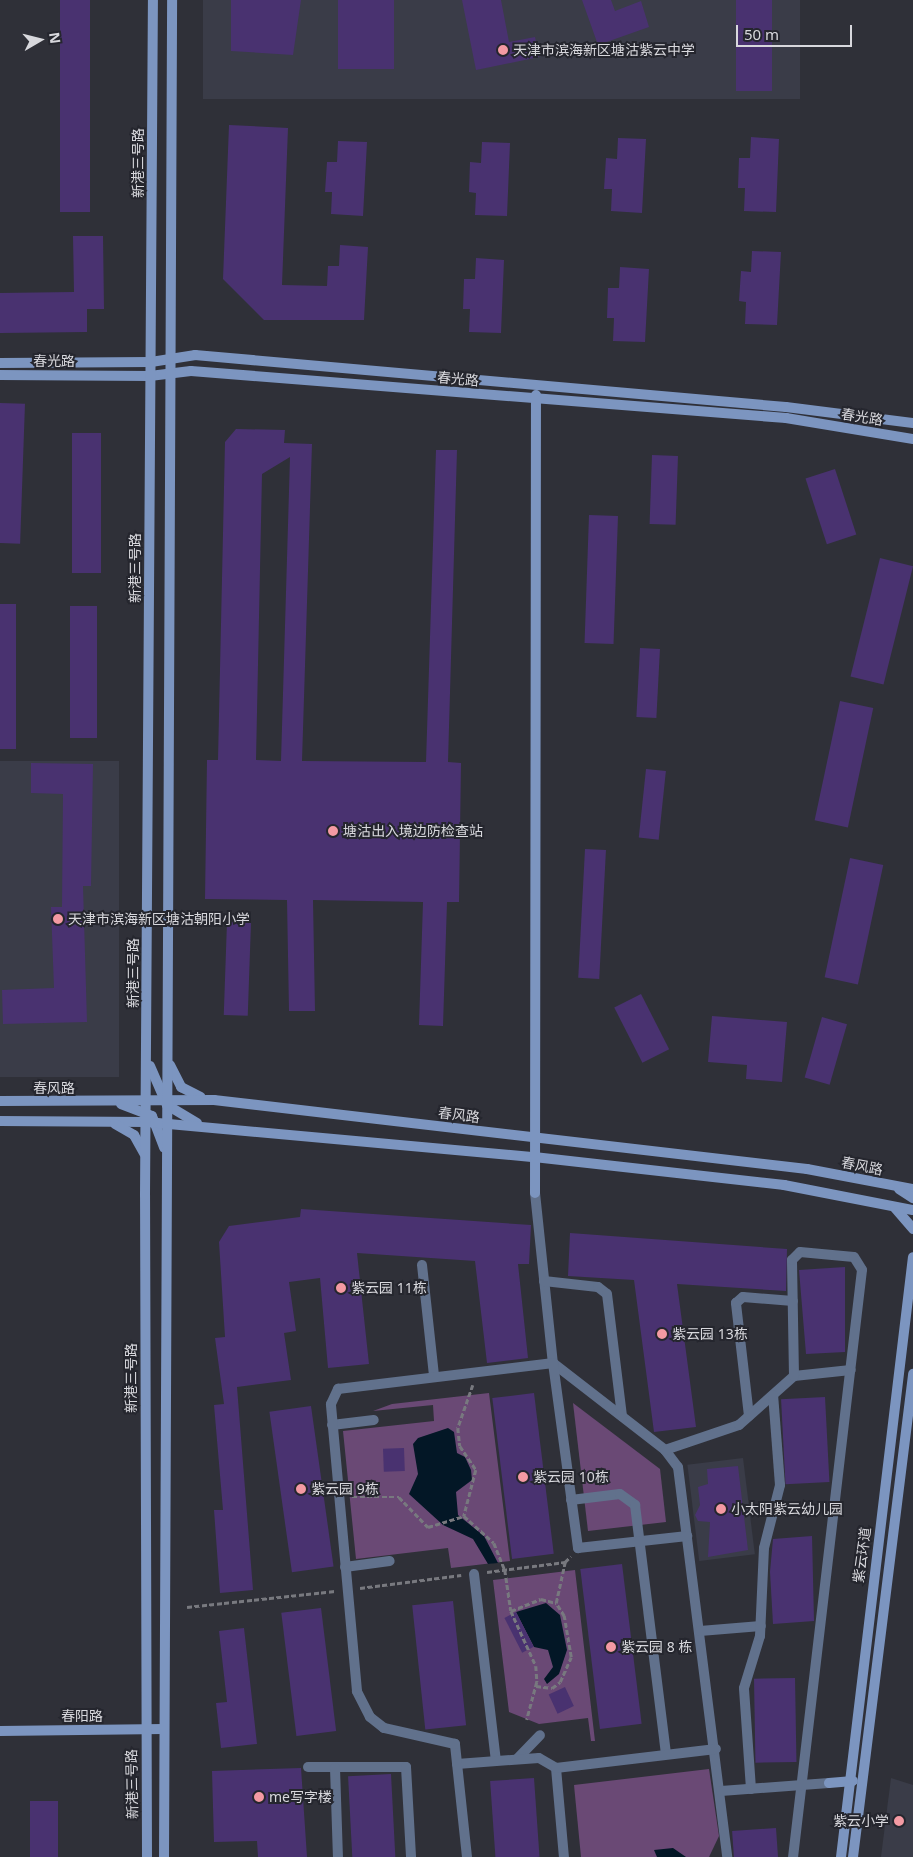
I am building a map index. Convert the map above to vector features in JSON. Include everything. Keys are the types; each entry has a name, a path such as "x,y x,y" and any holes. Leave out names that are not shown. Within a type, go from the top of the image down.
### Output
{"main road":[{"name":"新港三号路","path":"147,1857 146,1162 150,1119 147,1099 146,1044 153,0"},
{"path":"164,1857 163,1729 172,0"},
{"name":"春光路","path":"0,363 152,362 171,357 195,355 913,423"},
{"name":"春光路","path":"0,375 150,376 191,371 535,400 786,418 913,439"},
{"path":"535,1193 532,1138 536,386"},
{"path":"146,1044 166,1101 184,1118 215,1127"},
{"path":"167,1048 181,1087 214,1100"},
{"name":"春风路","path":"0,1101 214,1100 807,1169 913,1189"},
{"path":"105,1102 167,1124 534,1157 784,1185 913,1210"},
{"path":"0,1121 150,1119"},
{"path":"150,1119 167,1165"},
{"path":"104,1121 134,1135 146,1162"},
{"path":"891,1186 913,1198"},
{"path":"890,1205 906,1216 913,1229"},
{"name":"紫云环道","path":"841,1857 913,1256"},
{"name":"紫云环道","path":"853,1857 913,1374"},
{"name":"春阳路","path":"0,1731 163,1729"},
{"path":"829,1783 862,1780"}],"street":[{"path":"535,1193 553,1364 578,1548 687,1536"},
{"path":"793,1857 799,1786 862,1270 854,1257 800,1252 792,1260 794,1376"},
{"path":"422,1265 434,1376"},
{"path":"544,1280 598,1287 607,1294 622,1416"},
{"path":"749,1416 736,1304 743,1297 793,1301"},
{"path":"467,1857 455,1744 384,1728 370,1718 357,1692 330,1404 338,1389 434,1376 553,1364 665,1450 678,1467 728,1840 727,1857"},
{"path":"665,1450 739,1425 794,1376 851,1370"},
{"path":"751,1789 744,1688 760,1626 764,1548 780,1485 773,1395"},
{"path":"332,1425 374,1420"},
{"path":"571,1500 620,1494 635,1505 638,1542 666,1754"},
{"path":"345,1567 390,1561"},
{"path":"474,1574 496,1761"},
{"path":"700,1631 760,1626"},
{"path":"517,1759 540,1735"},
{"path":"457,1764 539,1758 556,1768 716,1749"},
{"path":"308,1768 406,1767 411,1857"},
{"path":"335,1768 338,1857"},
{"path":"556,1768 564,1857"},
{"path":"721,1792 829,1783"},
{"path":"720,1857 728,1840"}],"path":[{"path":"464,1516 476,1470 460,1446 458,1428 472,1395"},
{"path":"351,1497 399,1497 428,1527 438,1528 464,1516"},
{"path":"464,1516 494,1543 505,1570 511,1611 536,1666 536,1686 527,1720"},
{"path":"536,1686 552,1688 560,1682 571,1657 564,1616 556,1603 564,1562"},
{"path":"187,1607 347,1589"},
{"path":"511,1611 541,1599 556,1603"}],"shaded area":[{"name":"天津市滨海新区塘沽紫云中学","path":"203,0 800,0 800,99 203,99"},
{"name":"天津市滨海新区塘沽朝阳小学","path":"0,761 119,761 119,1077 0,1077"},
{"path":"489,1393 510,1561 451,1568 448,1548 356,1559 343,1431 434,1421 433,1405 373,1411 392,1404"},
{"path":"573,1403 660,1469 666,1522 588,1531"},
{"name":"小太阳紫云幼儿园","path":"743,1458 755,1554 699,1561 687,1465"},
{"path":"575,1570 595,1741 591,1741 588,1718 539,1724 509,1712 493,1580"},
{"path":"709,1769 719,1836 709,1857 581,1857 574,1785"},
{"name":"紫云小学","path":"891,1778 913,1785 913,1857 881,1857"}],"water":[{"path":"448,1428 454,1432 457,1453 465,1457 471,1470 472,1480 456,1492 458,1515 484,1536 498,1563 488,1564 473,1539 443,1525 409,1494 418,1474 413,1444 418,1438"},
{"path":"546,1603 560,1615 567,1650 559,1674 547,1684 544,1679 553,1667 548,1650 534,1647 516,1612"},
{"path":"673,1848 686,1857 657,1857 654,1850"}],"building":[{"path":"60,0 90,0 90,212 60,212"},
{"path":"231,0 301,0 293,55 231,51"},
{"path":"338,0 394,0 394,69 338,69"},
{"path":"462,0 501,0 509,42 535,37 539,57 476,70"},
{"path":"582,0 611,0 615,11 641,1 649,27 598,45"},
{"path":"736,0 772,0 772,91 736,91"},
{"path":"229,125 288,128 282,285 327,286 328,266 339,266 340,245 368,247 364,320 264,320 223,279"},
{"path":"751,137 779,139 776,212 744,211 745,188 738,188 739,158 750,158"},
{"path":"618,138 646,139 642,213 611,211 612,189 604,189 606,158 617,159"},
{"path":"338,141 367,142 363,216 331,214 332,192 325,192 327,162 337,162"},
{"path":"482,142 510,143 507,216 475,215 476,193 469,192 470,162 481,163"},
{"path":"73,236 103,236 104,309 87,309 87,332 0,333 0,293 74,292"},
{"path":"752,251 781,252 777,325 745,324 746,302 739,301 741,271 751,272"},
{"path":"476,258 504,260 501,333 469,332 470,309 463,309 464,279 475,279"},
{"path":"620,267 649,269 645,342 613,341 614,318 607,318 608,288 619,288"},
{"path":"0,403 25,404 20,544 0,543"},
{"path":"236,429 285,430 284,443 312,444 302,761 426,762 436,450 457,450 448,762 461,763 459,902 447,902 443,1026 419,1025 423,902 313,900 315,1011 289,1011 287,900 205,899 207,760 218,760 225,442","holes":["290,457 281,761 256,760 262,474"]},
{"path":"72,433 101,433 101,573 72,573"},
{"path":"652,455 678,456 676,525 650,524"},
{"path":"835,469 856,535 827,544 806,479"},
{"path":"589,515 618,516 614,644 585,643"},
{"path":"880,558 913,566 883,685 850,676"},
{"path":"0,604 16,604 16,749 0,749"},
{"path":"70,606 97,606 97,738 70,738"},
{"path":"640,648 660,649 656,718 636,717"},
{"path":"840,701 873,708 848,827 815,820"},
{"path":"31,763 93,764 91,886 83,886 87,1022 3,1024 2,990 54,988 51,907 62,907 63,794 31,793"},
{"path":"646,769 666,771 659,840 639,838"},
{"path":"585,849 606,850 599,979 578,978"},
{"path":"850,858 883,865 858,984 825,977"},
{"path":"227,922 251,923 248,1016 224,1015"},
{"path":"641,994 669,1049 642,1063 614,1008"},
{"path":"712,1016 787,1022 782,1082 746,1079 747,1065 708,1062"},
{"path":"822,1017 847,1024 830,1085 805,1078"},
{"path":"301,1209 531,1225 529,1264 518,1264 528,1358 487,1363 475,1261 357,1253 369,1364 328,1368 320,1278 289,1282 296,1331 284,1333 291,1380 237,1387 253,1590 220,1593 214,1510 223,1510 214,1405 224,1404 215,1338 225,1337 219,1242 229,1226 300,1217"},
{"path":"570,1233 787,1249 786,1291 677,1284 696,1427 654,1432 634,1280 568,1276"},
{"path":"845,1267 845,1352 806,1354 799,1270"},
{"name":"紫云园 10栋","path":"534,1393 554,1554 512,1559 492,1398"},
{"path":"825,1397 829,1482 786,1484 781,1399"},
{"name":"紫云园 9栋","path":"311,1406 334,1566 292,1572 269,1412"},
{"path":"404,1448 405,1471 384,1472 383,1449"},
{"name":"小太阳紫云幼儿园","path":"738,1466 748,1550 708,1557 710,1522 698,1521 695,1515 700,1505 698,1487 708,1484 707,1469"},
{"path":"812,1536 814,1621 773,1624 770,1572 773,1539"},
{"name":"紫云园 8 栋","path":"622,1564 642,1724 600,1729 580,1569"},
{"path":"453,1601 466,1725 425,1730 412,1605"},
{"path":"321,1608 336,1731 296,1736 281,1613"},
{"path":"516,1612 534,1647 522,1653 504,1618"},
{"path":"244,1628 257,1744 221,1748 216,1703 227,1702 219,1631"},
{"path":"795,1678 796,1762 755,1763 754,1679"},
{"path":"565,1687 574,1706 558,1714 549,1695"},
{"name":"me写字楼","path":"301,1768 307,1857 258,1857 257,1841 214,1842 212,1771"},
{"path":"391,1774 395,1857 352,1857 348,1776"},
{"path":"534,1778 540,1857 495,1857 490,1781"},
{"path":"30,1801 58,1801 58,1857 30,1857"},
{"path":"776,1828 778,1857 734,1857 732,1831"}],"place":[{"name":"天津市滨海新区塘沽紫云中学","path":"503,50"},
{"name":"塘沽出入境边防检查站","path":"333,831"},
{"name":"天津市滨海新区塘沽朝阳小学","path":"58,919"},
{"name":"紫云园 11栋","path":"341,1288"},
{"name":"紫云园 13栋","path":"662,1334"},
{"name":"紫云园 10栋","path":"523,1477"},
{"name":"紫云园 9栋","path":"301,1489"},
{"name":"小太阳紫云幼儿园","path":"721,1509"},
{"name":"紫云园 8 栋","path":"611,1647"},
{"name":"me写字楼","path":"259,1797"},
{"name":"紫云小学","path":"899,1821"}]}
